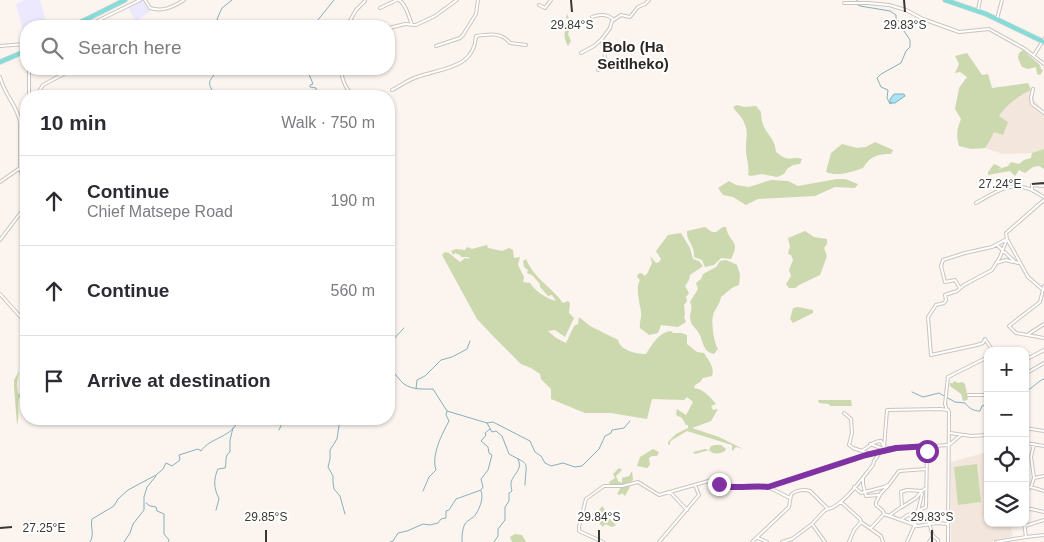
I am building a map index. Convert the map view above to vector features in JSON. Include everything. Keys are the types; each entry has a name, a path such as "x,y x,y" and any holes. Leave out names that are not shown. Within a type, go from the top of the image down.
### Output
{"main road":[{"path":"85,20 124,0"},
{"path":"945,0 978,10 1043,41"},
{"path":"0,62 20,54"}],"street":[{"path":"102,20 140,0"},
{"path":"145,0 150,8 161,10 172,7 184,0"},
{"path":"380,8 398,0 405,7 412,24"},
{"path":"395,26 405,24 416,25 435,16 457,0"},
{"path":"436,46 460,38 476,14 478,0"},
{"path":"539,5 545,8 552,0"},
{"path":"580,54 602,39 614,20 621,15 630,16 638,7 649,0"},
{"path":"978,10 980,0"},
{"path":"997,18 1002,0"},
{"path":"350,20 356,10 365,2"},
{"path":"844,3 868,2 889,5 959,32 989,29 1034,55 1044,64"},
{"path":"592,17 611,16 614,20"},
{"path":"392,90 417,77 461,63 470,56 475,48 476,36 493,34 509,40 510,43 526,46"},
{"path":"598,70 605,67 606,64 602,39"},
{"path":"1034,55 1043,41"},
{"path":"0,46 20,44"},
{"path":"29,75 29,90"},
{"path":"40,90 44,85 62,75"},
{"path":"342,75 343,82 349,90"},
{"path":"0,77 8,98 18,111 20,123 20,168 0,182"},
{"path":"1034,90 1031,98 1032,104 1044,113"},
{"path":"1032,191 1032,185 1044,186"},
{"path":"976,202 997,190 1020,187 1032,191 1044,199 1006,232 1007,239 1028,278 1043,288 1040,302 1009,326 1016,333 1044,338"},
{"path":"0,240 20,214"},
{"path":"960,288 955,280 945,282 941,266 943,260 997,245 1007,239"},
{"path":"990,347 984,340 983,343 963,349 931,355 928,317 936,305 946,300 945,295 992,270 1003,251 1007,239"},
{"path":"997,245 1014,262"},
{"path":"996,263 1006,260 1019,263"},
{"path":"0,294 20,316"},
{"path":"1026,335 1044,324"},
{"path":"1029,358 1044,350"},
{"path":"948,542 950,420 945,404 948,377 984,359"},
{"path":"1029,372 1044,363"},
{"path":"968,395 984,395"},
{"path":"782,542 792,540 828,509 841,502 873,465 883,448 887,410 948,410"},
{"path":"844,412 851,419 852,433 850,445 853,448 870,454"},
{"path":"1029,429 1044,431"},
{"path":"950,433 984,435"},
{"path":"768,487 816,470 874,453 894,449 949,445 961,435"},
{"path":"863,450 870,444 881,442 883,448"},
{"path":"1029,443 1044,446"},
{"path":"870,444 894,449"},
{"path":"1034,444 1031,457 1034,478 1031,487 1044,491"},
{"path":"901,520 926,507 926,469 929,446"},
{"path":"874,453 875,459"},
{"path":"926,469 901,470 879,496 876,505 884,514 918,526 948,524"},
{"path":"864,475 862,484 866,496 879,496"},
{"path":"1034,478 1044,476"},
{"path":"603,542 586,536 579,531 579,527 586,499 604,486 622,486 638,482 657,495 712,480 727,488 768,487 790,498"},
{"path":"854,486 861,493 884,488 890,483"},
{"path":"659,542 665,532 677,523 700,495 695,485"},
{"path":"889,516 926,488"},
{"path":"752,542 789,507 790,498 795,492 807,490 828,509"},
{"path":"902,507 901,492 907,490 922,492"},
{"path":"670,492 687,510"},
{"path":"907,542 915,524 922,492"},
{"path":"841,502 861,522 881,536 884,542"},
{"path":"1029,509 1044,512"},
{"path":"871,528 884,514"},
{"path":"1029,523 1044,520"},
{"path":"849,542 854,530 861,522"},
{"path":"812,524 825,542"},
{"path":"929,524 933,536 938,542"},
{"path":"1024,527 1026,537"},
{"path":"996,542 1044,535"},
{"path":"929,542 933,536"},
{"path":"757,537 767,542"}],"shaded area":[{"path":"25,0 40,0 45,20 20,20 16,4"},
{"path":"143,0 150,12 135,20 129,8"},
{"path":"1034,89 1034,100 1044,111 1044,149 1032,153 1003,154 985,148 1005,107 1020,95"},
{"path":"984,453 984,527 1011,527 1013,536 991,542 951,542 951,462"}],"green space":[{"path":"567,14 572,24 568,34 571,41 568,46 564,35 570,26 564,24 570,22 566,17"},
{"path":"1023,50 1040,65 1043,70 1040,75 1037,74 1036,67 1028,69 1022,67 1018,58 1019,53"},
{"path":"967,53 982,75 988,74 992,88 1028,83 1031,90 1013,101 1002,112 999,116 1008,122 1003,135 994,132 985,148 971,149 959,146 958,142 957,132 961,119 955,109 959,88 967,77 960,72 955,73 959,64 955,56"},
{"path":"737,105 744,107 756,106 761,112 763,125 773,141 776,152 784,158 802,159 800,164 793,165 784,174 777,177 762,174 748,175 747,131 743,120 733,107"},
{"path":"875,142 893,150 891,154 875,156 863,168 849,172 835,174 826,172 831,153 842,144 857,148 866,147"},
{"path":"1044,149 1044,169 1039,166 1033,167 1025,173 1019,170 1015,176 1010,171 988,175 994,164 1001,167 999,169 1008,166 1011,162 1019,164 1031,158 1032,153"},
{"path":"845,179 858,184 855,188 835,187 815,196 758,199 746,205 733,197 723,195 718,188 729,181 736,185 749,187 771,180 788,181 798,186"},
{"path":"705,227 712,232 716,232 726,227 735,245 731,259 721,258 714,265 705,267 702,260 694,257 687,231"},
{"path":"805,231 814,237 827,239 827,244 824,248 827,256 820,275 795,288 789,288 786,284 791,276 789,270 793,260 791,255 788,254 790,246 788,238"},
{"path":"681,233 690,248 693,259 699,261 703,266 690,275 685,286 689,293 684,305 686,322 678,327 661,325 658,333 649,335 640,328 641,314 638,292 640,280 637,277 638,274 642,273 644,276 647,274 652,263 650,256 656,263 659,262 661,259 656,251 668,235"},
{"path":"487,245 488,248 502,251 509,248 513,250 514,258 520,257 518,265 524,277 523,282 530,283 542,294 556,301 552,295 548,296 532,275 527,273 528,270 524,267 523,261 526,259 534,273 563,303 568,301 570,303 569,313 574,318 565,337 555,330 548,331 566,343 574,326 578,324 579,317 590,326 618,340 625,349 637,353 646,354 656,340 667,332 671,331 687,335 687,344 697,352 704,353 713,370 712,376 703,378 694,388 704,392 714,401 716,404 711,406 713,410 718,409 711,421 692,428 719,437 743,449 736,447 732,451 732,445 687,431 672,440 670,445 668,444 676,434 688,428 688,425 686,425 682,418 676,415 677,409 686,415 693,402 687,397 684,400 652,399 647,419 611,413 585,413 551,399 551,389 541,379 540,374 521,364 477,319 442,255 445,252 449,253 460,262 465,258 470,259 455,253 453,255 451,251"},
{"path":"726,260 737,265 740,275 739,285 721,297 712,319 713,333 718,349 714,354 705,348 700,335 690,319 690,302 698,289 696,283 703,274 716,267 720,261"},
{"path":"793,308 813,310 813,313 793,323 790,319"},
{"path":"19,371 17,384 20,397 17,425 14,387 14,380"},
{"path":"954,381 965,384 967,400 963,401 961,394 950,386 950,383"},
{"path":"818,400 851,400 852,406 830,406 829,404 819,403"},
{"path":"715,445 721,445 726,449 723,452 717,453 712,453 709,450 711,446"},
{"path":"653,449 659,452 657,456 649,458 650,465 647,468 637,466 640,457"},
{"path":"705,449 709,450 695,454 693,452"},
{"path":"977,464 981,502 958,505 954,467"},
{"path":"619,468 622,470 616,476 618,481 622,483 622,478 629,476 632,471 633,480 628,484 630,487 625,496 622,493 620,495 617,494 620,489 618,485 610,485 609,482 615,478 613,474"},
{"path":"602,506 606,511 603,516 609,518 616,525 612,527 605,524 603,527 600,524 599,516 596,514"},
{"path":"515,534 522,535 526,542 512,542 510,537"}],"water":[{"path":"894,94 904,94 905,96 895,103 890,103 890,99"}],"waterway":[{"path":"218,20 222,8 232,0"},
{"path":"318,20 334,0"},
{"path":"857,0 860,6 890,11 896,15 896,20 901,22 902,28 910,40 910,47 906,51 901,63 877,78 881,87 888,90 887,98 890,104 892,103"},
{"path":"213,90 210,82 214,75"},
{"path":"309,75 313,84 310,87 316,88 316,90"},
{"path":"395,338 404,328"},
{"path":"416,389 417,380 425,376 441,360 452,357 467,349 470,341"},
{"path":"395,374 407,386 418,389 433,389 447,411 487,423 493,422 530,441 535,452 541,456 545,463 551,466 563,463 575,467 582,466 599,449 605,436 611,433 612,430 624,428 630,421"},
{"path":"1029,389 1044,379"},
{"path":"912,392 923,397 939,393 955,402 965,403 971,409 978,411 984,405"},
{"path":"423,491 429,477 436,470 436,451 449,421 446,415 447,411"},
{"path":"487,423 492,432 496,431 502,436 509,454 526,465 525,485"},
{"path":"90,542 92,519 114,506 118,499 128,490 156,475 163,469 166,463 172,466 180,460 179,455 198,449 201,451 205,446 232,430 236,425"},
{"path":"279,430 281,425"},
{"path":"339,425 337,439 330,450 328,467 333,476 334,489 340,496 345,514"},
{"path":"216,510 219,499 215,488 215,477 218,469 225,468 226,457 230,452 233,428"},
{"path":"390,542 393,541 398,533 423,524 438,523 441,519 446,518 446,511 449,510 456,499 481,490 483,487 481,479 488,470 492,455 489,453 488,447 481,441 486,435 485,433 490,429"},
{"path":"494,542 498,536 498,529 505,520 505,507 509,501 509,493 512,491 511,481 519,467 518,459"},
{"path":"124,542 133,524 144,510 144,497 147,487 156,476"},
{"path":"462,542 462,532 465,524 475,516 480,505 481,491"},
{"path":"146,503 156,507 157,511 164,514 164,534 169,540 168,542"}],"district":[{"name":"Bolo (Ha Seitlheko)","path":"633,54"}],"route":[{"path":"719,484 727,488 737,486 768,487 816,470 896,448 929,446 927,451"}]}
